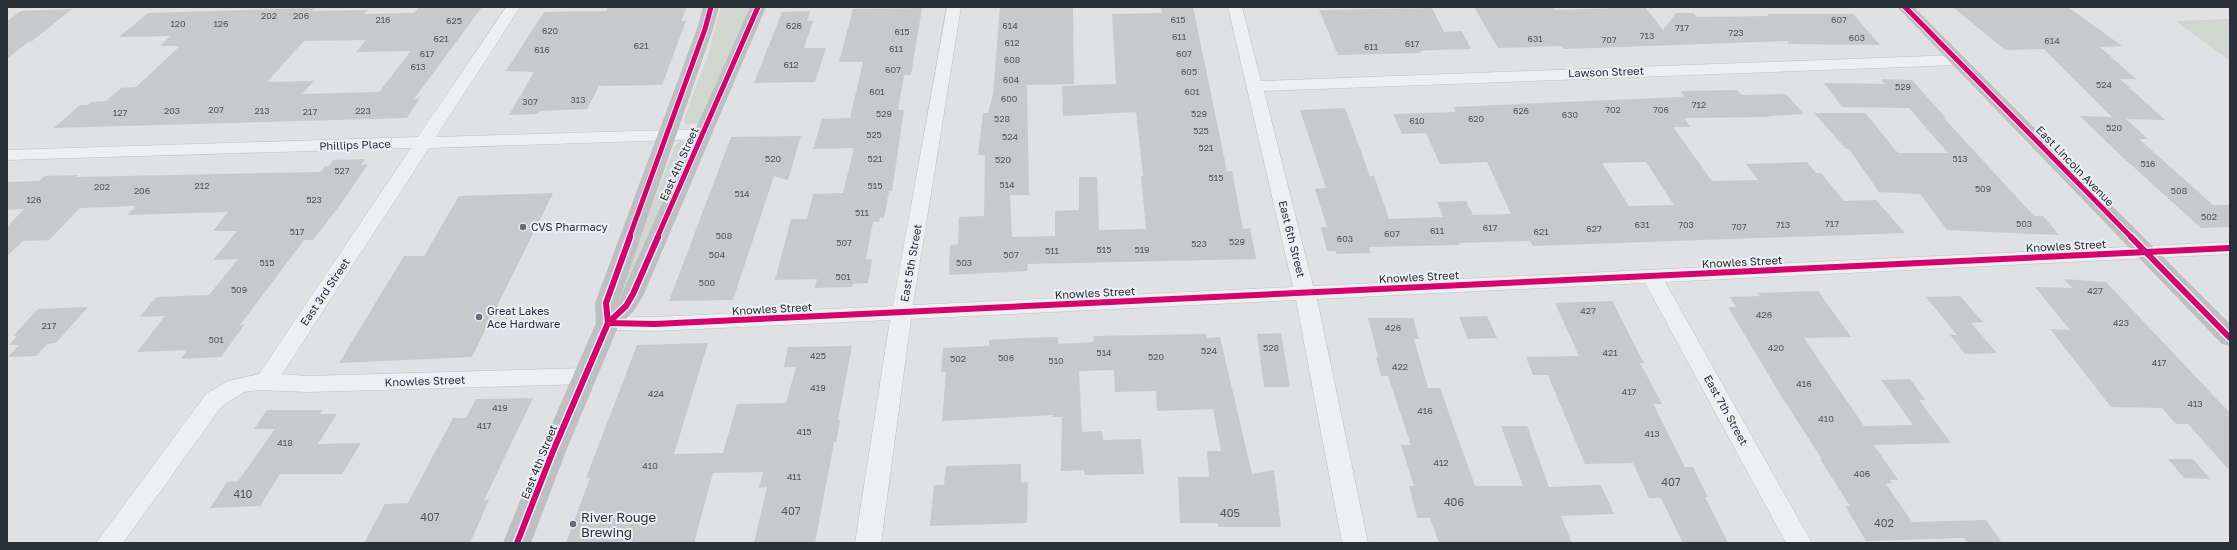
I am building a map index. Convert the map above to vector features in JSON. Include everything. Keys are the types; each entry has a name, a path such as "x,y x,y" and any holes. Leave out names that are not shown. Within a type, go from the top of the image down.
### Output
{"street":[{"name":"East 3rd Street","path":"266,380 513,7"},
{"name":"East 4th Street","path":"608,323 606,303 705,30 711,7"},
{"name":"East 4th Street","path":"517,543 608,323 626,306 633,294 704,134 758,7"},
{"name":"East 5th Street","path":"868,543 902,312 954,7"},
{"name":"East 6th Street","path":"1235,7 1305,292 1355,543"},
{"name":"East Lincoln Avenue","path":"1905,7 2230,338"},
{"name":"Lawson Street","path":"1255,86 1957,60"},
{"name":"Phillips Place","path":"7,155 704,134"},
{"name":"Knowles Street","path":"608,323 655,324 2230,248"},
{"name":"East 7th Street","path":"1652,276 1799,543"},
{"name":"Knowles Street","path":"266,380 308,384 585,376"},
{"path":"109,543 214,400 227,389 241,384 266,380"}],"shaded area":[{"path":"721,7 750,7 698,123 685,124 684,119 708,55"},
{"path":"2230,19 2230,61 2176,21"},
{"path":"681,141 690,142 622,302 615,303 675,146"}],"building":[{"path":"419,7 482,7 414,99 420,98 407,118 54,128 80,105 88,105 92,102 106,101 121,88 136,87 180,46 160,46 170,36 119,37 148,13 315,8 313,11 368,10 364,14 414,13","holes":["366,40 356,52 411,51 379,92 302,94 314,81 267,82 304,41"]},
{"path":"687,7 681,21 686,21 662,85 599,86 587,109 540,111 538,114 509,115 534,72 506,71 544,12 606,11 608,8"},
{"path":"1000,7 1073,7 1074,84 1027,85 1029,195 1010,195 1012,237 1055,236 1055,211 1079,210 1079,177 1097,177 1099,230 1146,229 1141,176 1143,176 1136,112 1063,116 1062,86 1116,84 1112,14 1162,13 1161,7 1193,7 1227,171 1232,171 1243,229 1250,228 1256,259 1028,264 1027,271 949,275 950,245 958,244 959,217 984,216 985,155 978,155 983,113 988,113 993,94"},
{"path":"1474,7 1553,7 1555,10 1645,7 1663,30 1676,13 1694,13 1697,17 1769,16 1767,14 1853,14 1880,45 1789,44 1787,41 1564,49 1562,46 1498,48"},
{"path":"1953,7 2068,7 2122,46 2100,47 2136,79 2120,79 2165,120 2126,119 2148,139 2139,139 2213,205 2230,205 2230,227 2201,228 2118,153 2080,116 2112,117 2044,49 2005,50"},
{"path":"922,8 911,75 904,75 898,110 904,110 892,191 889,191 884,218 880,218 879,222 873,222 866,259 872,259 868,283 853,284 852,287 815,288 817,279 775,280 791,219 807,219 813,194 843,193 854,148 813,149 822,119 850,118 863,62 839,62 853,9"},
{"path":"1432,8 1444,32 1462,31 1471,49 1420,51 1421,53 1338,55 1319,10"},
{"path":"72,9 7,59 7,21 21,11"},
{"path":"810,11 807,21 813,21 804,48 826,48 815,82 754,83 782,12"},
{"path":"1881,79 1912,80 1945,117 1943,117 2034,216 2043,216 2059,235 1947,230 1920,194 1879,192 1849,149 1846,149 1814,113 1865,113 1898,153 1948,153 1909,108 1842,107 1824,83 1885,84"},
{"path":"1737,90 1742,95 1786,94 1804,114 1768,116 1769,117 1684,118 1690,127 1673,127 1712,181 1758,180 1746,164 1807,162 1816,173 1821,173 1844,201 1876,200 1905,233 1533,246 1530,241 1459,243 1460,245 1369,247 1371,253 1337,254 1335,251 1327,251 1321,227 1327,227 1315,189 1326,188 1300,110 1345,108 1370,176 1374,176 1389,219 1443,217 1437,202 1466,201 1473,215 1511,214 1487,162 1440,164 1426,133 1402,134 1393,114 1456,112 1453,107 1680,97 1684,96 1681,91","holes":["1646,162 1674,205 1629,206 1602,163"]},
{"path":"801,136 788,180 774,176 733,300 669,301 731,137"},
{"path":"365,159 361,165 368,164 340,205 313,240 304,240 240,325 245,324 221,357 181,359 187,350 137,352 165,316 140,317 156,297 209,295 238,259 213,260 237,231 213,231 228,212 127,215 136,206 80,208 49,240 23,241 7,256 7,227 24,209 7,210 7,182 39,181 45,176 79,175 76,177 321,172 325,166 329,166 333,160"},
{"path":"553,193 472,357 339,363 404,256 424,256 459,196"},
{"path":"2064,279 2106,282 2230,413 2230,471 2188,424 2176,424 2162,408 2111,407 2050,329 2070,330 2035,287 2072,288"},
{"path":"1818,291 1851,337 1804,338 1864,426 1913,425 1881,380 1910,379 1925,400 1919,400 1951,443 1874,445 1898,480 1890,480 1892,483 1886,484 1912,522 1986,520 2002,543 1968,543 1964,538 1866,541 1845,506 1850,506 1728,307 1736,307 1730,297 1761,296 1758,293"},
{"path":"1960,296 1983,322 1971,323 1997,353 1965,354 1950,335 1957,335 1926,297"},
{"path":"1612,301 1644,363 1640,363 1662,404 1653,404 1685,467 1693,467 1708,497 1705,497 1728,543 1683,543 1661,498 1649,498 1633,463 1585,464 1548,375 1533,375 1526,357 1579,356 1555,303"},
{"path":"88,307 56,343 47,344 36,356 8,357 19,345 9,345 17,336 13,336 38,309"},
{"path":"1487,316 1497,338 1468,339 1459,317"},
{"path":"1368,318 1413,318 1419,339 1414,339 1428,388 1440,388 1475,486 1523,486 1501,426 1527,426 1549,487 1601,485 1614,514 1561,516 1572,543 1439,543 1430,518 1417,518 1409,486 1414,486 1401,445 1411,445 1388,376 1381,376 1376,357 1378,357"},
{"path":"1281,333 1290,387 1264,387 1257,334"},
{"path":"1206,334 1207,338 1220,337 1252,474 1274,470 1281,527 1218,527 1218,523 1180,523 1178,477 1209,477 1207,451 1221,451 1213,409 1157,411 1156,391 1115,392 1114,370 1079,371 1082,432 1102,431 1103,440 1141,439 1144,474 1085,475 1084,470 1061,471 1062,417 1053,417 1053,415 942,421 946,372 941,372 943,348 989,346 989,340 1021,338 1058,337 1058,344 1094,342 1093,336"},
{"path":"708,343 674,454 723,453 737,404 786,403 796,367 784,367 788,347 852,346 838,420 840,420 836,442 834,442 815,543 754,543 767,487 759,488 763,472 713,473 694,543 566,543 590,478 586,478 637,345"},
{"path":"533,398 484,500 489,500 470,543 364,543 385,504 408,503 453,418 466,418 476,399"},
{"path":"267,410 323,410 320,414 337,414 318,444 361,443 342,474 280,474 260,506 210,508 227,482 238,481 275,429 254,429"},
{"path":"2168,459 2193,459 2210,479 2184,478"},
{"path":"1021,464 1021,483 1028,482 1027,523 930,526 934,485 944,485 946,466"}],"cycle path":[{"path":"608,323 606,303 705,29 711,7"},
{"path":"517,543 553,451 608,323 626,306 633,294 758,7"},
{"path":"1905,7 2230,338"},
{"path":"608,323 655,324 2230,248"}],"place":[{"name":"CVS Pharmacy","path":"523,227"},
{"name":"Great Lakes Ace Hardware","path":"479,317"},
{"name":"River Rouge Brewing","path":"573,524"}]}
